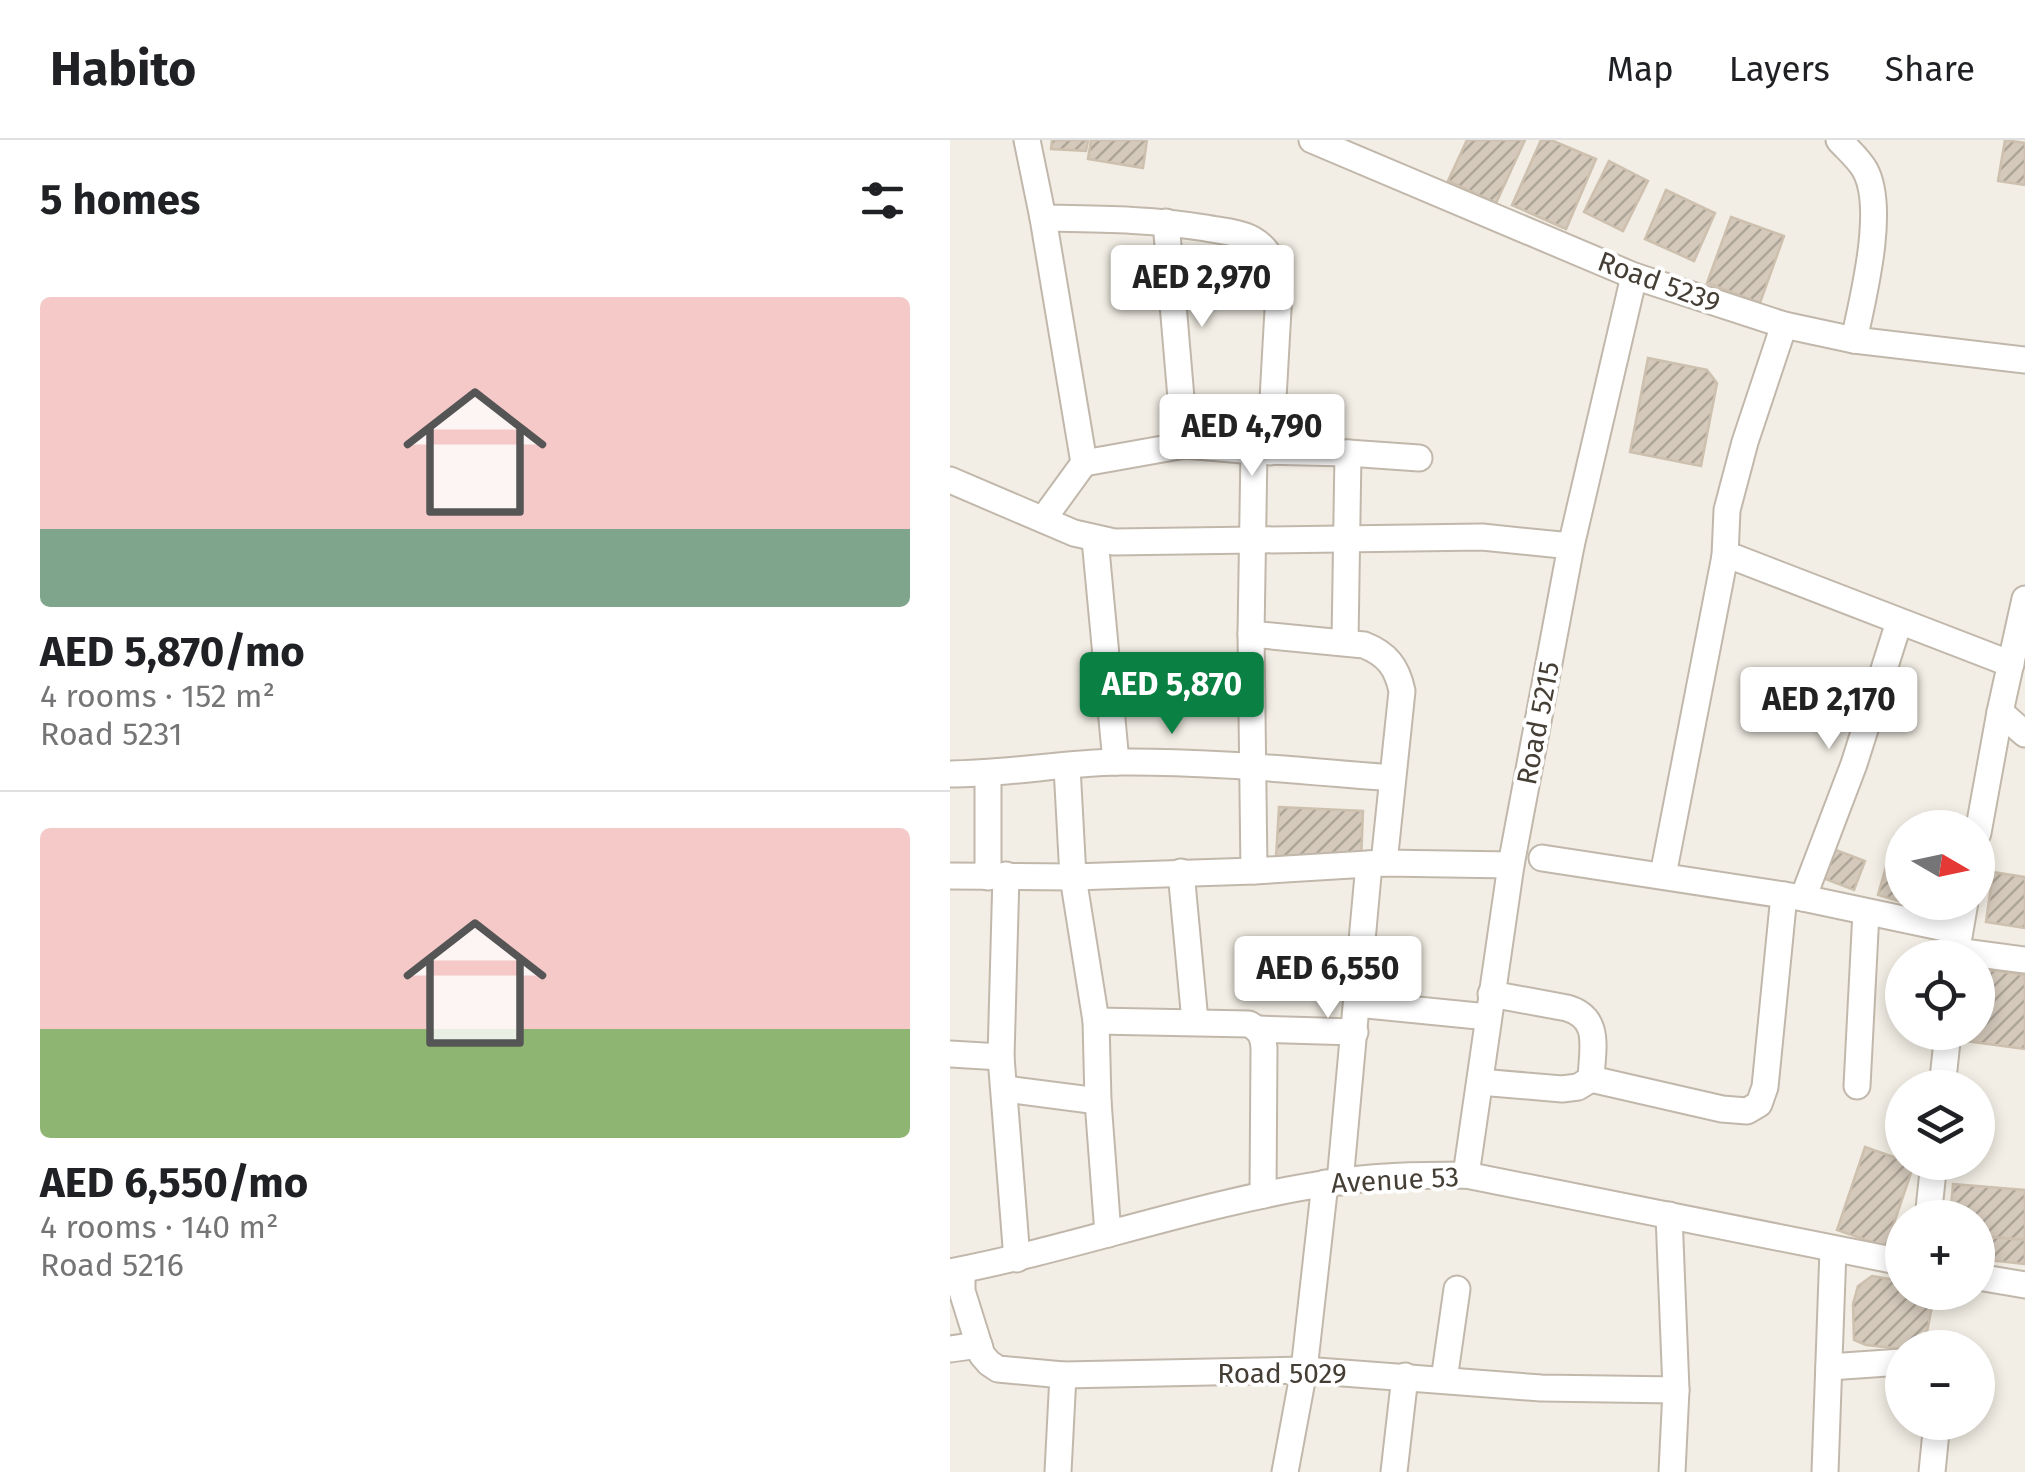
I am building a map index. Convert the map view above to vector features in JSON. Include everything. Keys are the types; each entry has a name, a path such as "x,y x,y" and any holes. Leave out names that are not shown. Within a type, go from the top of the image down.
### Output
{"street":[{"path":"1027,140 1084,464"},
{"name":"Road 5239","path":"1312,140 1338,146 1634,276 1784,325 1854,340 2025,360"},
{"path":"1840,140 1866,171 1874,204 1854,340"},
{"path":"1043,218 1166,222 1232,233 1252,239 1268,252 1277,271 1279,292 1252,541 1254,871"},
{"path":"1166,222 1185,445"},
{"name":"Road 5215","path":"1466,1175 1511,866 1571,546 1634,276"},
{"path":"1663,876 1725,556 1727,510 1784,325"},
{"path":"1044,518 1084,464 1185,445 1418,458"},
{"path":"1345,642 1348,453"},
{"path":"950,480 1074,532 1134,543 1482,537 1571,546"},
{"path":"1094,538 1116,762"},
{"path":"1725,556 2011,664"},
{"path":"1982,810 2025,600"},
{"path":"1480,1082 1562,1089 1578,1087 1592,1079 1722,1109 1746,1111 1759,1104 1794,896 1854,764 1899,622"},
{"path":"1250,634 1345,642 1379,651 1391,662 1402,691 1355,1032 1285,1472"},
{"path":"2000,712 2025,734"},
{"path":"950,774 1116,762 1392,778"},
{"path":"1067,767 1074,877 1096,1021 1108,1234"},
{"path":"988,774 997,876 1001,1058 1017,1259"},
{"path":"1542,858 1794,896 1866,912 1941,940"},
{"path":"950,876 1074,877 1376,864 1511,866"},
{"path":"1181,872 1195,1022"},
{"path":"1857,1086 1866,912"},
{"path":"1995,954 2025,960"},
{"path":"1357,1004 1578,1011 1592,1028 1592,1079"},
{"path":"1096,1021 1249,1024 1258,1028 1355,1032"},
{"path":"1258,1028 1264,1048 1262,1196"},
{"path":"950,1054 1001,1058"},
{"path":"1005,1089 1098,1100"},
{"name":"Avenue 53","path":"956,1271 1262,1196 1332,1182 1404,1175 1466,1175 1885,1259"},
{"path":"1669,1215 1676,1390 1672,1472"},
{"path":"1825,1472 1833,1248"},
{"path":"950,1349 979,1346 956,1271"},
{"path":"1995,1280 2025,1285"},
{"path":"1444,1380 1457,1289"},
{"name":"Road 5029","path":"979,1346 989,1363 998,1368 1063,1375 1304,1370 1541,1388 1676,1390"},
{"path":"1830,1367 1885,1363"},
{"path":"1058,1472 1063,1375"},
{"path":"1394,1472 1404,1376"},
{"path":"1932,1472 1936,1440"}],"building":[{"path":"1052,140 1088,140 1086,151 1051,149"},
{"path":"1091,140 1147,140 1143,168 1088,159"},
{"path":"1467,140 1525,140 1496,203 1448,181"},
{"path":"1541,140 1551,140 1596,159 1566,229 1512,205"},
{"path":"2005,140 2025,143 2025,185 1998,181"},
{"path":"1609,161 1648,181 1623,231 1584,212"},
{"path":"1666,190 1715,213 1694,261 1645,239"},
{"path":"1731,217 1784,236 1760,303 1707,283"},
{"path":"1648,358 1707,370 1717,383 1701,466 1630,452"},
{"path":"1279,807 1363,811 1361,862 1276,858"},
{"path":"1833,849 1865,861 1854,890 1823,878"},
{"path":"1885,870 1885,897 1878,895"},
{"path":"1995,872 2025,877 2025,928 1986,922 1995,920"},
{"path":"1995,971 2025,975 2025,1049 1995,1045"},
{"path":"1865,1147 1885,1154 1885,1180 1909,1180 1902,1200 1885,1200 1885,1247 1837,1230"},
{"path":"1953,1184 2025,1190 2025,1240 1995,1237 1995,1200 1952,1200"},
{"path":"1995,1237 2025,1240 2025,1264 1995,1261"},
{"path":"1872,1276 1885,1278 1885,1310 1931,1310 1927,1330 1885,1330 1885,1347 1854,1340 1853,1304 1858,1286"}]}
